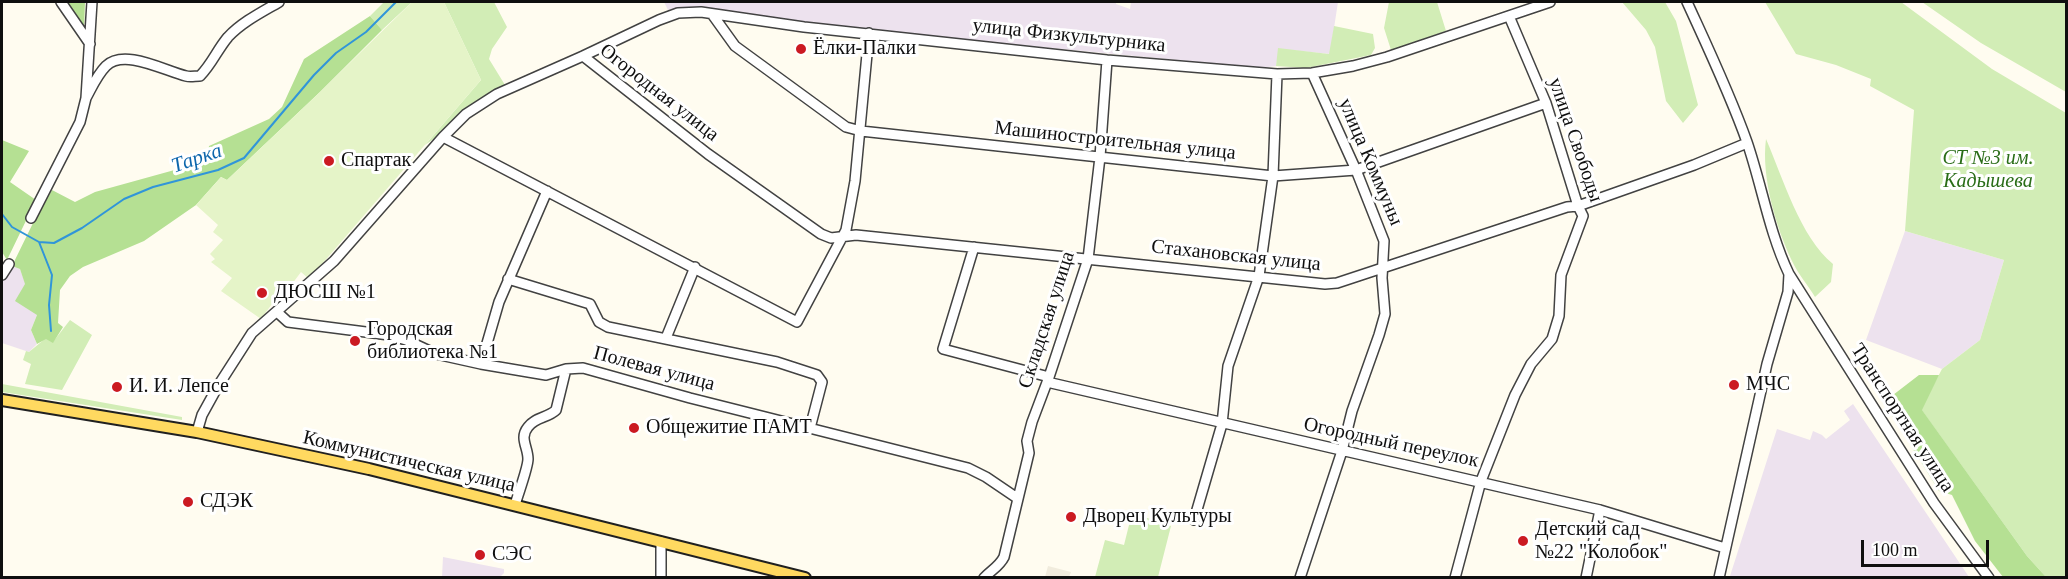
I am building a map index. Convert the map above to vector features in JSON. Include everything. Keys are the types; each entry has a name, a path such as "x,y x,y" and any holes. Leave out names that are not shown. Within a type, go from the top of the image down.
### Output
{"main road":[{"name":"Коммунистическая улица","path":"2,400 197,432 369,469 805,578"}],"street":[{"path":"61,2 91,46"},
{"path":"31,218 80,122 86,98 92,2"},
{"path":"86,98 98,75 108,64 117,60 127,59 148,63 187,76 200,76 210,66 228,38 246,23 279,2"},
{"name":"улица Физкультурника","path":"583,56 678,13 712,14 804,27 1107,60 1277,74 1312,73 1387,57 1550,2"},
{"name":"Транспортная улица","path":"1687,2 1732,100 1747,143 1776,246 1789,274 1934,503 1989,578"},
{"name":"Машиностроительная улица","path":"712,14 735,46 846,127 861,131 1273,176 1356,170 1546,102"},
{"name":"улица Свободы","path":"1455,578 1481,481 1515,394 1531,364 1552,339 1559,316 1561,276 1583,216 1546,102 1509,16"},
{"path":"443,136 797,322 843,236 855,181 868,33"},
{"name":"Огородная улица","path":"197,432 212,395 252,333 334,261 443,136 466,114 497,94 583,56 708,154 816,231 831,238 843,236"},
{"name":"Складская улица","path":"984,578 1000,566 1004,557 1029,453 1028,441 1088,259 1100,157 1107,60"},
{"name":"улица Коммуны","path":"1300,578 1385,314 1382,278 1384,241 1356,170 1312,73"},
{"path":"1194,520 1222,424 1228,366 1259,276 1273,176 1277,74"},
{"name":"Стахановская улица","path":"843,236 856,235 1325,284 1337,283 1567,207 1578,206 1694,165 1747,143"},
{"path":"481,364 488,334 508,279 547,191"},
{"name":"Огородный переулок","path":"974,247 943,349 1048,380 1222,424 1481,481 1600,510 1725,548"},
{"path":"2,275 9,264"},
{"path":"666,338 694,267"},
{"path":"1719,578 1768,360 1788,292 1789,274"},
{"path":"508,279 590,304 599,322 609,327 777,362 817,375 822,382 810,428"},
{"name":"Полевая улица","path":"277,312 288,322 389,335 436,354 481,364 546,375 566,369 582,368 968,468 1017,498"},
{"path":"515,505 528,459 524,440 526,429 532,422 551,415 556,410 566,369"},
{"path":"1586,578 1600,510"},
{"path":"661,542 661,578"}],"shaded area":[{"path":"664,2 1116,2 1130,9 1131,2 1338,2 1330,54 1279,49 1276,66 1260,68 804,23 687,7 668,10"},
{"path":"1905,231 2004,260 1980,340 1942,369 1866,340"},
{"path":"12,266 20,269 37,315 31,330 37,344 29,352 2,343 2,280"},
{"path":"1853,404 1969,577 1730,576 1777,429 1810,440 1813,431 1826,439 1850,420 1844,411"},
{"path":"443,557 504,569 504,573 500,577 442,577"},
{"path":"1048,566 1071,572 1069,577 1045,577"}],"green space":[{"path":"65,2 85,2 84,30"},
{"path":"384,2 412,2 382,30 370,16"},
{"name":"Спартак","path":"412,2 444,2 481,80 309,279 301,272 292,284 288,282 261,319 221,291 232,278 211,262 215,259 210,254 223,240 213,232 218,225 196,205 221,177 227,180"},
{"path":"444,2 494,2 507,27 492,49 489,59 505,85 470,107 425,145 481,80"},
{"path":"1389,2 1437,2 1446,31 1391,50 1384,28"},
{"path":"1622,2 1665,2 1676,21 1698,105 1683,123 1666,101 1655,47 1646,30"},
{"name":"СТ №3 им. Кадышева","path":"1765,2 1901,2 1992,69 2066,113 2066,577 2046,577 2027,556 1921,409 1942,369 1980,340 2004,260 1905,231 1914,110 1870,86 1871,79 1836,65 1796,54"},
{"path":"1922,2 2066,2 2066,92 1981,43"},
{"path":"370,16 382,30 227,180 221,177 196,205 144,241 83,267 70,276 60,290 58,323 63,327 53,343 46,339 37,344 31,330 37,315 15,301 25,284 20,269 12,266 52,190 75,202 95,192 207,161 209,146 269,119 282,107 304,59"},
{"path":"1334,26 1373,34 1375,48 1371,55 1306,68 1276,66 1278,48 1329,54"},
{"path":"1766,139 1802,223 1811,239 1833,264 1831,282 1815,297 1792,261 1775,217 1766,169"},
{"path":"2,140 29,151 10,182 36,200 7,260 2,252"},
{"path":"70,320 92,335 62,390 25,384 31,364 23,360 26,351 29,352 46,338 53,342"},
{"path":"1919,375 1939,375 1922,410 2027,556 2046,577 2003,577 1975,541 1952,495 1939,491 1888,409 1893,395"},
{"path":"2,384 182,417 182,420 2,392"},
{"path":"1132,513 1171,526 1158,577 1095,577 1105,540 1124,545"}],"waterway":[{"name":"Тарка","path":"2,214 12,227 39,242 54,243 82,228 124,199 153,187 218,170 244,158 314,75 336,53 366,32 396,2"},
{"path":"39,242 52,275 49,305 51,331"}],"place":[{"name":"Ёлки-Палки","path":"801,49"},
{"name":"Спартак","path":"329,161"},
{"name":"ДЮСШ №1","path":"262,293"},
{"name":"Городская библиотека №1","path":"355,341"},
{"name":"МЧС","path":"1734,385"},
{"name":"И. И. Лепсе","path":"117,387"},
{"name":"Общежитие ПАМТ","path":"634,428"},
{"name":"СДЭК","path":"188,502"},
{"name":"Дворец Культуры","path":"1071,517"},
{"name":"Детский сад №22 \"Колобок\"","path":"1523,541"},
{"name":"СЭС","path":"480,555"}]}
